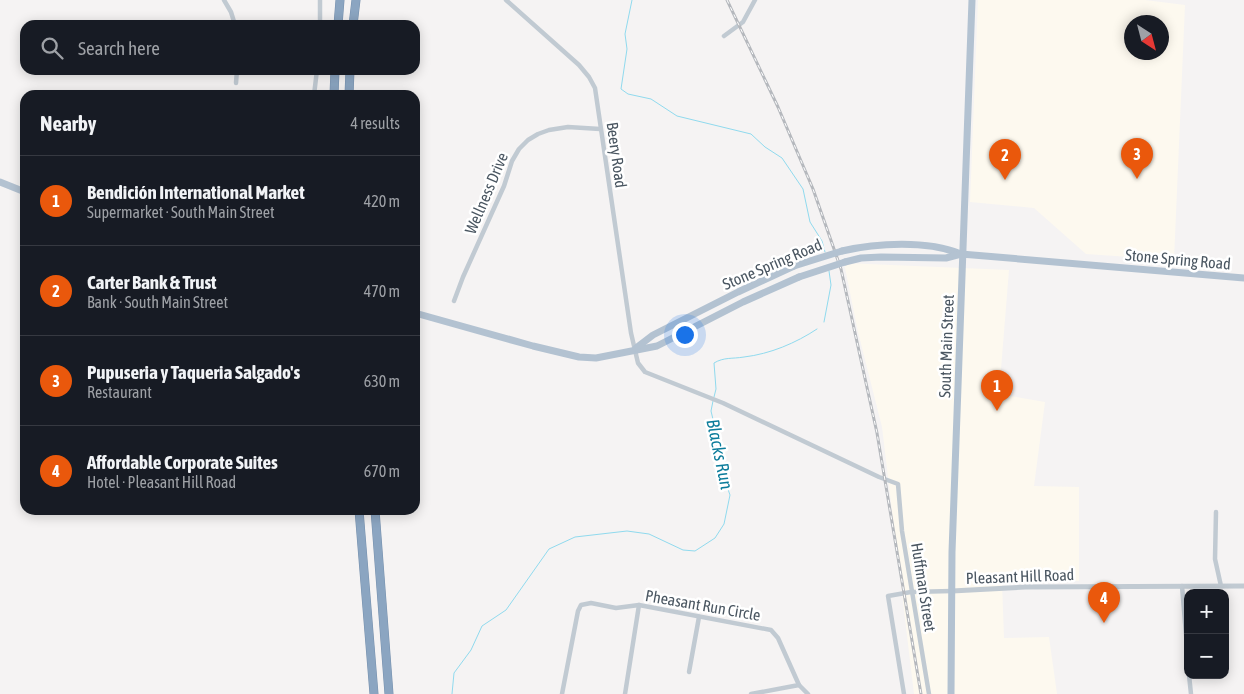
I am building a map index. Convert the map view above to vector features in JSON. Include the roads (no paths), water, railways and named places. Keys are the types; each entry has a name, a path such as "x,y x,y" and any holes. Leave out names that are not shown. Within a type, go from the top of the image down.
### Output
{"highway":[{"path":"338,20 340,0"},
{"path":"354,20 356,0"},
{"path":"334,90 335,75"},
{"path":"349,90 350,75"},
{"path":"359,515 374,694"},
{"path":"375,515 389,694"}],"main road":[{"name":"South Main Street","path":"952,694 952,552 961,254 972,0"},
{"path":"0,182 20,190"},
{"name":"Stone Spring Road","path":"634,350 653,335 738,292 794,266 842,251 859,247 909,245 948,248 961,254"},
{"name":"Stone Spring Road","path":"420,314 533,346 578,357 596,358 657,346 743,302 798,277 861,258 946,258 961,254 1244,278"}],"street":[{"path":"224,0 233,20"},
{"path":"320,0 320,20"},
{"name":"Beery Road","path":"506,0 559,46 589,77 596,94 634,350"},
{"path":"724,36 743,22 755,0"},
{"path":"236,75 236,83"},
{"path":"314,90 316,75"},
{"name":"Wellness Drive","path":"454,301 504,186 512,161 519,149 528,140 549,130 568,128 600,129"},
{"name":"Huffman Street","path":"634,350 638,363 645,372 723,403 879,477 898,484 902,531 911,592 929,694"},
{"path":"1216,512 1215,559 1221,586"},
{"path":"1182,586 1186,634"},
{"name":"Pleasant Hill Road","path":"904,694 888,596 911,592 1025,587 1244,586"},
{"name":"Pheasant Run Circle","path":"562,694 578,611 581,605 591,603 616,608 639,605 772,630 778,638 799,685"},
{"path":"624,694 639,605"},
{"path":"689,672 699,617"},
{"path":"1189,679 1191,694"},
{"path":"751,694 799,685 808,694"}],"waterway":[{"name":"Blacks Run","path":"632,0 625,34 627,49 621,89 628,94 651,99 677,116 751,134 765,147 782,158 803,189 810,222 822,241 825,252"},
{"name":"Blacks Run","path":"824,322 831,285 829,271"},
{"name":"Blacks Run","path":"714,397 716,389 714,363 725,359 754,356 773,351 817,329"},
{"name":"Blacks Run","path":"452,694 454,673 471,650 482,626 506,610 549,549 575,537 627,531 649,534 683,550 695,551 715,538 724,524 730,495 719,464 716,432 711,411 713,401"}],"railway":[{"path":"727,0 778,107 813,189 841,269 877,433 921,694"}],"place":[{"name":"Pupuseria y Taqueria Salgado's","path":"1137,179"},
{"name":"Carter Bank & Trust","path":"1005,180"},
{"name":"Bendición International Market","path":"997,411"},
{"name":"Affordable Corporate Suites","path":"1104,623"}]}
